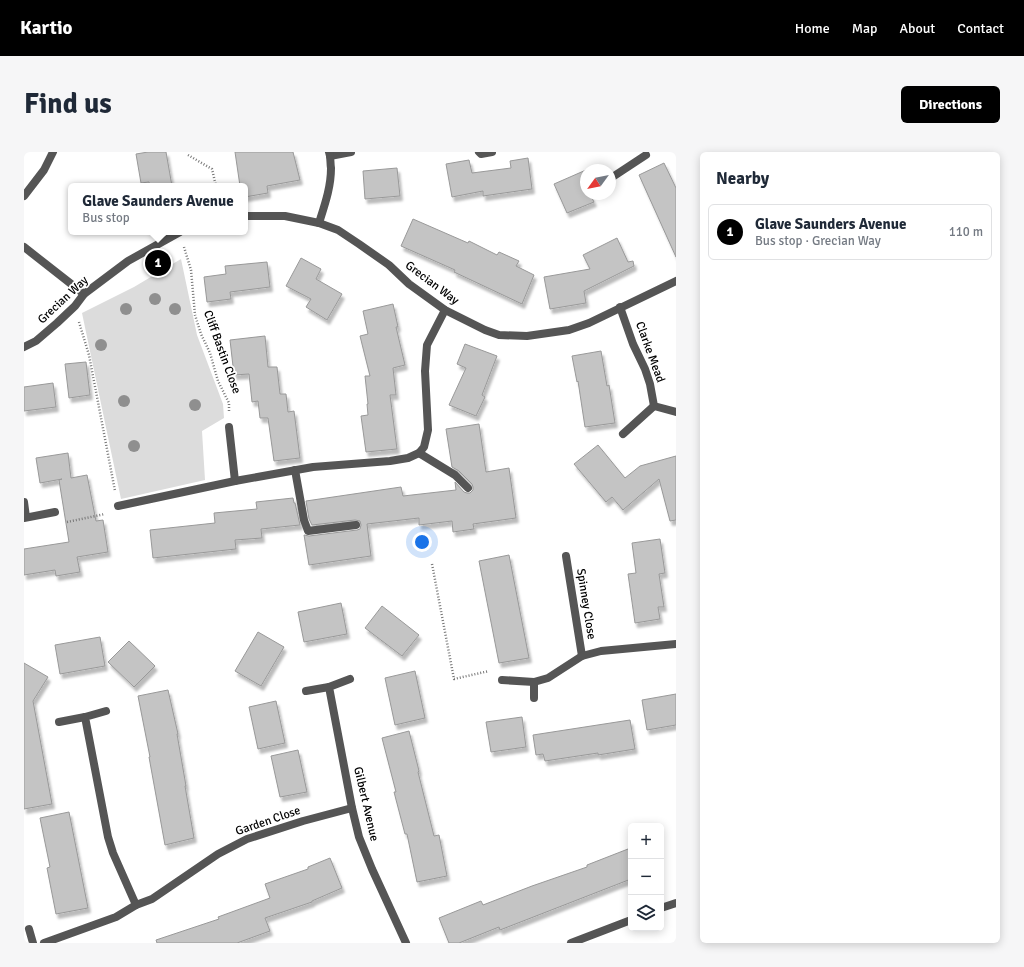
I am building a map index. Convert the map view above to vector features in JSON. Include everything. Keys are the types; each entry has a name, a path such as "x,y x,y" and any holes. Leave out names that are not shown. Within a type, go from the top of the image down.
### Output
{"street":[{"path":"24,196 44,170 53,152"},
{"path":"319,223 329,191 331,177 330,154 351,152"},
{"path":"479,152 481,154 492,152"},
{"path":"616,175 648,153"},
{"name":"Grecian Way","path":"248,216 285,216 319,223 338,230 389,265 409,284 445,310 485,330 499,335 526,336 569,330 589,323 676,281"},
{"name":"Grecian Way","path":"24,348 36,341 75,306 84,294 128,261 181,236"},
{"path":"24,247 84,294"},
{"name":"Clarke Mead","path":"620,307 633,344 645,369 650,384 654,406"},
{"path":"118,506 295,470 313,467 390,462 408,458 419,453 424,447 428,430 425,371 427,345 445,310"},
{"path":"623,434 654,406 676,412"},
{"path":"229,427 235,481"},
{"path":"419,453 455,475 468,488"},
{"path":"295,470 304,520 308,531 356,525"},
{"path":"24,502 25,517 55,512"},
{"name":"Spinney Close","path":"566,556 582,656"},
{"name":"Spinney Close","path":"502,680 534,682 548,678 582,656 601,651 676,644"},
{"path":"306,691 329,687 350,679"},
{"path":"534,682 534,698"},
{"name":"Gilbert Avenue","path":"329,687 352,808 360,837 372,869 406,943"},
{"path":"59,722 106,711"},
{"path":"85,717 108,837 113,853 136,905"},
{"name":"Garden Close","path":"44,943 116,917 136,905 152,899 218,854 247,839 303,821 352,808"},
{"path":"664,907 676,902"},
{"path":"571,943 628,921"},
{"path":"29,928 33,943"}],"path":[{"path":"188,155 212,169 215,183"},
{"name":"Cliff Bastin Close","path":"181,236 191,270 195,315 201,334 210,353 218,381 229,403 229,427"},
{"path":"55,512 67,522 113,512 118,506 89,355 75,306"},
{"path":"432,564 454,679 493,670 502,680"}],"shaded area":[{"path":"181,259 197,335 223,404 224,418 202,431 205,480 121,499 82,313 134,287"}],"building":[{"path":"166,152 171,183 141,183 136,154"},
{"path":"235,152 293,152 300,180 267,186 268,193 248,196 248,183 240,183"},
{"path":"528,158 532,189 483,196 483,191 452,197 446,164 469,160 472,173 511,168 510,161"},
{"path":"664,163 676,188 676,257 639,175"},
{"path":"397,168 400,196 365,199 363,171"},
{"path":"580,173 580,200 593,200 594,202 567,213 554,184"},
{"path":"413,219 468,243 469,241 497,255 499,252 519,261 516,266 534,275 522,304 454,272 455,270 401,246"},
{"path":"617,238 628,262 633,261 634,266 584,291 586,303 550,309 544,277 590,269 583,255"},
{"path":"301,258 321,269 316,279 342,294 327,320 306,307 311,299 286,286"},
{"path":"267,262 270,287 230,292 231,299 207,302 204,277 226,274 225,266"},
{"path":"393,304 398,327 396,327 405,365 393,368 396,395 390,395 397,449 366,452 361,416 368,415 365,376 370,376 360,336 368,334 363,311"},
{"path":"265,336 268,367 277,367 280,394 286,394 288,412 294,411 300,458 274,461 268,418 260,418 258,401 252,402 249,374 234,375 230,340"},
{"path":"465,344 497,356 482,395 485,397 476,416 449,405 466,368 457,364"},
{"path":"601,351 607,386 609,385 615,423 585,427 578,381 577,382 572,356"},
{"path":"86,362 90,395 69,398 65,364"},
{"path":"53,383 56,407 24,411 24,387"},
{"path":"479,424 486,472 509,468 516,518 473,524 474,529 453,532 452,521 419,525 419,518 367,524 371,556 309,565 304,535 309,536 357,530 360,529 361,525 360,521 355,520 312,525 309,519 306,501 401,487 403,496 456,490 455,482 464,492 470,493 473,490 472,484 459,471 452,467 446,429"},
{"path":"598,445 625,478 640,466 676,456 676,520 670,521 659,479 623,510 612,497 606,502 574,464"},
{"path":"68,453 71,478 87,475 96,521 103,520 108,552 77,557 80,572 56,576 55,570 24,575 24,549 69,542 59,480 62,479 40,483 36,458"},
{"path":"293,498 300,525 261,529 262,538 235,540 236,549 153,558 150,530 215,523 214,513 257,509 256,502"},
{"path":"660,539 665,573 659,574 664,607 658,607 660,619 635,623 628,574 636,573 632,543"},
{"path":"509,555 529,658 499,663 479,561"},
{"path":"341,603 347,634 304,642 298,612"},
{"path":"382,606 419,635 402,656 365,628"},
{"path":"258,632 284,647 261,686 235,671"},
{"path":"100,637 105,666 60,674 55,645"},
{"path":"129,641 155,666 134,687 108,662"},
{"path":"24,663 48,677 33,701 52,804 24,809"},
{"path":"415,671 425,718 395,725 385,678"},
{"path":"168,690 178,734 194,838 165,845 138,696"},
{"path":"676,694 676,725 647,730 642,700"},
{"path":"276,701 285,743 258,749 249,707"},
{"path":"522,717 526,747 491,752 486,722"},
{"path":"630,720 635,749 545,761 543,754 536,755 533,735"},
{"path":"409,731 434,836 439,835 447,876 417,882 407,834 405,834 394,792 396,792 382,738"},
{"path":"298,750 307,792 280,797 271,756"},
{"path":"69,812 88,908 56,914 47,868 50,867 40,818"},
{"path":"628,849 628,880 500,930 499,927 459,943 449,943 439,918 481,901 483,905 587,867 587,865"},
{"path":"330,858 342,888 312,902 265,918 270,931 237,943 157,943 156,940 219,919 218,917 270,898 265,884 308,869 308,867"}],"place":[{"name":"Glave Saunders Avenue","path":"158,263"}]}
